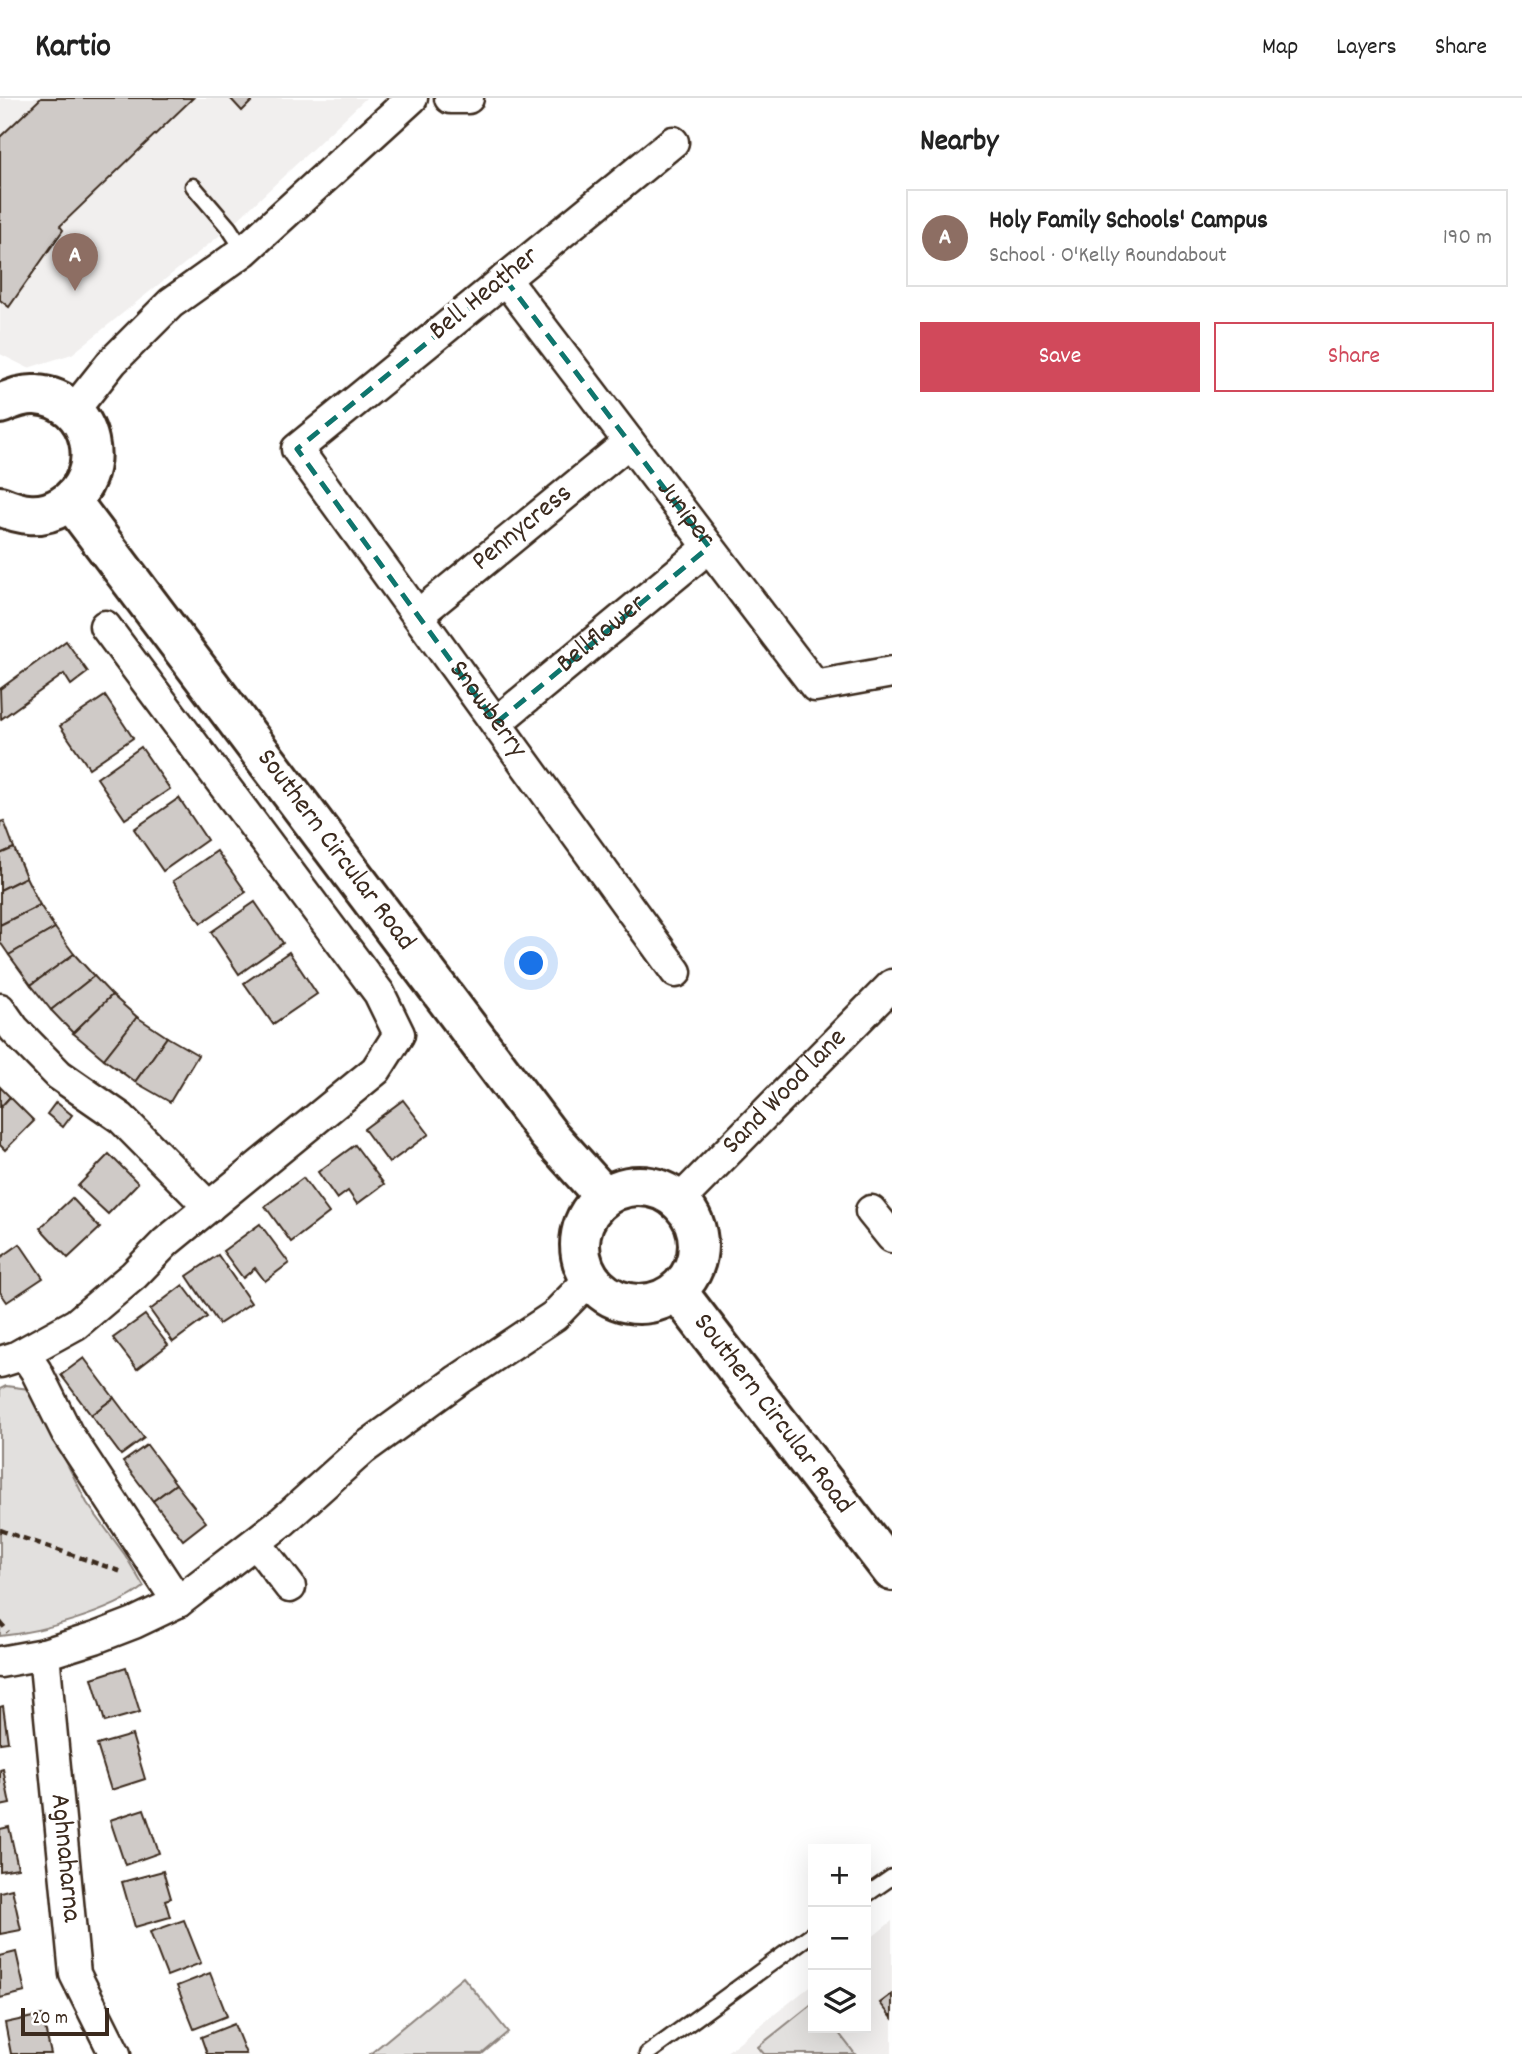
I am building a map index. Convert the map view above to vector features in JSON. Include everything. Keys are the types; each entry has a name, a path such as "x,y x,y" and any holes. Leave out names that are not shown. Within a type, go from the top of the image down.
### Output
{"main road":[{"path":"0,506 16,513 36,515 54,511 71,501 84,485 90,467 91,446 85,427 73,411 56,400 36,395 6,395"},
{"name":"Southern Circular Road","path":"71,501 548,1134 604,1196"},
{"path":"643,1185 662,1189 680,1201 692,1217 700,1237 690,1276 677,1291 663,1300 631,1304 616,1300 590,1279 582,1263 579,1244 582,1226 591,1209 604,1196 622,1187 643,1185"},
{"name":"Southern Circular Road","path":"677,1291 892,1571"}],"street":[{"path":"73,411 113,362 172,303 244,251 412,98"},
{"path":"450,98 468,98"},
{"name":"Bell Heather","path":"297,449 673,142"},
{"name":"Juniper","path":"505,279 815,686 892,672"},
{"name":"Pennycress","path":"418,615 629,442"},
{"name":"Snowberry","path":"297,449 676,972"},
{"name":"Bellflower","path":"496,723 709,547"},
{"path":"13,1357 76,1324 134,1275 166,1242 376,1070 399,1034 379,993 105,626"},
{"name":"Sand Wood lane","path":"680,1201 892,985"},
{"path":"0,1009 14,1029 59,1075 121,1118 209,1207"},
{"path":"871,1211 892,1237"},
{"path":"6,1650 44,1654 134,1623 178,1602 284,1521 363,1448 554,1316 590,1279"},
{"path":"13,1357 36,1371 67,1433 178,1602"},
{"path":"256,1542 289,1587"},
{"name":"Aghnaharna","path":"44,1654 75,1974 115,2054"}],"lane":[{"path":"193,186 229,228 244,251"},
{"path":"871,1892 892,1877"},
{"path":"647,2054 808,1937"}],"path":[{"path":"0,1530 132,1574"},
{"path":"0,1622 6,1650"}],"highlighted area":[{"path":"505,279 709,547 496,723 297,449"}],"shaded area":[{"path":"0,98 366,98 229,228 72,354 28,368 0,354"},
{"path":"6,1386 29,1389 87,1503 125,1555 144,1587 114,1605 75,1619 0,1636 0,1389"},
{"path":"892,1921 892,2054 724,2054 808,1988 808,2033 871,2033 871,1938"},
{"path":"463,1977 508,2032 482,2054 370,2054"},
{"path":"808,2007 808,2033 839,2033 855,2054 764,2054 758,2047"}],"building":[{"path":"41,98 193,98 60,226 63,230 9,307 0,300 0,137"},
{"path":"230,98 255,98 242,111"},
{"path":"66,641 88,672 71,685 64,674 1,719 0,689"},
{"path":"105,696 133,738 89,768 60,726"},
{"path":"141,747 170,789 125,819 97,778"},
{"path":"179,798 207,840 163,871 134,829"},
{"path":"4,821 14,848 0,854 0,822"},
{"path":"14,848 26,877 0,890 0,854"},
{"path":"217,851 246,892 201,923 173,881"},
{"path":"26,877 40,905 0,925 0,890"},
{"path":"255,902 283,943 239,974 211,932"},
{"path":"40,905 55,928 9,955 0,942 0,925"},
{"path":"55,928 74,954 31,985 9,955"},
{"path":"289,952 317,994 273,1024 244,983"},
{"path":"74,954 94,976 51,1010 31,985"},
{"path":"94,976 112,995 73,1033 51,1010"},
{"path":"112,995 137,1017 104,1059 73,1033"},
{"path":"137,1017 167,1037 135,1082 104,1059"},
{"path":"167,1037 198,1055 170,1102 135,1082"},
{"path":"0,1087 10,1097 0,1108"},
{"path":"10,1097 34,1121 5,1150 0,1145 0,1108"},
{"path":"403,1100 429,1134 389,1163 364,1129"},
{"path":"56,1102 72,1115 63,1127 47,1114"},
{"path":"355,1145 384,1184 357,1204 348,1191 337,1199 318,1172"},
{"path":"109,1154 138,1183 108,1214 78,1186"},
{"path":"303,1178 329,1213 291,1242 265,1206"},
{"path":"72,1198 100,1228 68,1258 40,1228"},
{"path":"260,1224 289,1263 265,1281 255,1268 243,1278 223,1251"},
{"path":"20,1244 43,1278 7,1302 0,1292 0,1258"},
{"path":"218,1255 251,1303 219,1324 187,1276"},
{"path":"183,1285 207,1317 173,1342 150,1310"},
{"path":"145,1315 168,1345 137,1369 113,1338"},
{"path":"84,1358 114,1398 91,1415 61,1375"},
{"path":"114,1398 144,1438 121,1455 91,1415"},
{"path":"147,1445 176,1484 153,1501 123,1462"},
{"path":"176,1484 206,1522 183,1540 153,1501"},
{"path":"126,1667 140,1712 105,1722 92,1678"},
{"path":"3,1706 8,1742 0,1743 0,1707"},
{"path":"132,1735 145,1779 111,1790 97,1745"},
{"path":"3,1769 10,1804 0,1806 0,1770"},
{"path":"144,1809 159,1853 125,1865 110,1820"},
{"path":"9,1827 18,1868 0,1871 0,1829"},
{"path":"163,1871 171,1898 165,1900 170,1917 135,1927 122,1882"},
{"path":"12,1889 21,1930 0,1934 0,1892"},
{"path":"184,1920 201,1963 167,1976 150,1932"},
{"path":"16,1952 25,1992 0,1998 0,1956"},
{"path":"210,1973 227,2016 194,2029 177,1986"},
{"path":"892,1994 892,2018 880,2003"},
{"path":"42,2015 51,2054 11,2054 5,2023"},
{"path":"234,2024 246,2054 207,2054 201,2037"}],"place":[{"name":"Holy Family Schools' Campus","path":"75,291"}]}
